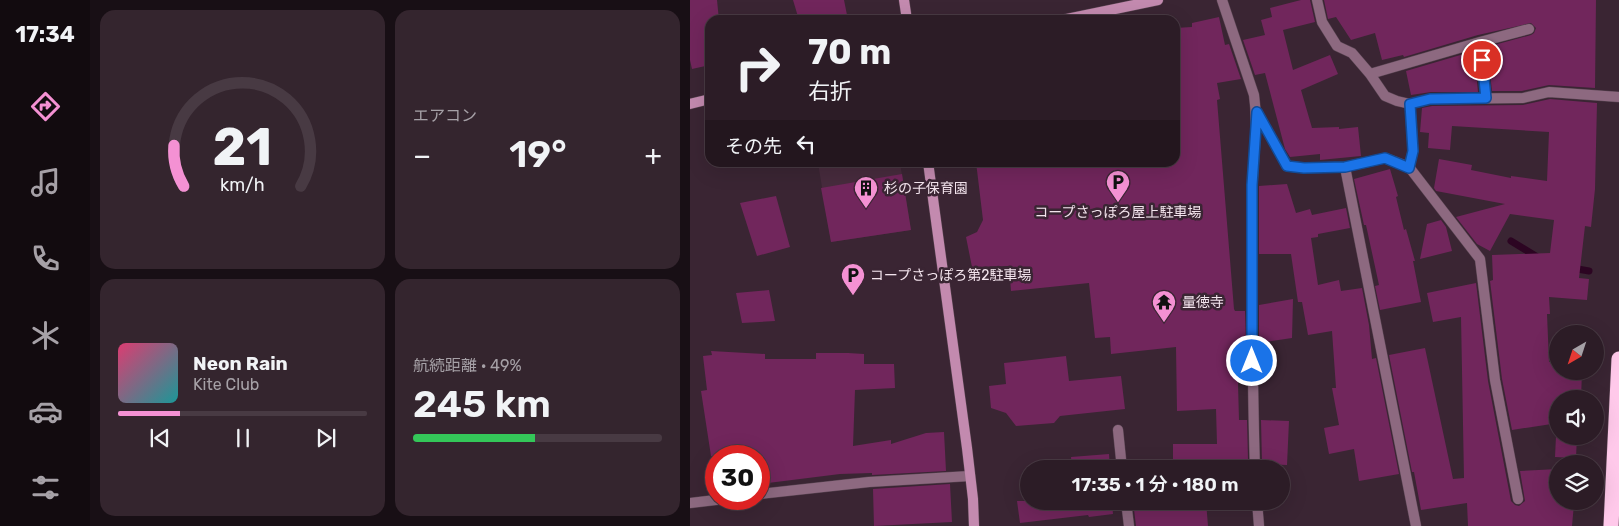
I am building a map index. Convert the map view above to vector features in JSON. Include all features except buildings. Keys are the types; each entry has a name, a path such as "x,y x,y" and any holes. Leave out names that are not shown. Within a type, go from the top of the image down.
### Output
{"highway":[{"path":"1611,526 1619,359"}],"street":[{"path":"904,0 906,15"},
{"path":"1086,15 1158,0"},
{"path":"1222,0 1254,96 1257,112 1252,185 1252,380 1256,460"},
{"path":"1317,0 1322,22 1337,46 1352,53 1385,96 1397,101 1410,104 1430,99 1523,98 1549,92 1619,97"},
{"path":"1370,74 1529,29"},
{"path":"1480,42 1486,98"},
{"path":"690,104 705,100"},
{"path":"1409,168 1413,151 1410,104"},
{"path":"1257,112 1287,166 1304,168 1345,167 1385,158 1409,168 1480,259 1495,380 1518,499"},
{"path":"929,167 973,499 974,526"},
{"path":"1345,167 1416,526"},
{"path":"1118,430 1121,460"},
{"path":"770,493 869,482 970,476"},
{"path":"690,503 705,501"},
{"path":"1127,510 1129,526"},
{"path":"1258,510 1259,526"}],"shaded area":[{"name":"杉の子保育園","path":"819,167 901,167 911,230 831,242"}],"waterway":[{"path":"1511,241 1539,258"},
{"path":"1572,268 1589,271"}],"place":[{"name":"コープさっぽろ屋上駐車場","path":"1118,203"},
{"name":"杉の子保育園","path":"866,209"},
{"name":"コープさっぽろ第2駐車場","path":"853,296"},
{"name":"量徳寺","path":"1164,323"}],"route":[{"path":"1252,361 1252,185 1257,112 1287,166 1304,168 1345,167 1385,158 1409,168 1413,151 1410,104 1430,99 1486,98 1482,60"}]}
